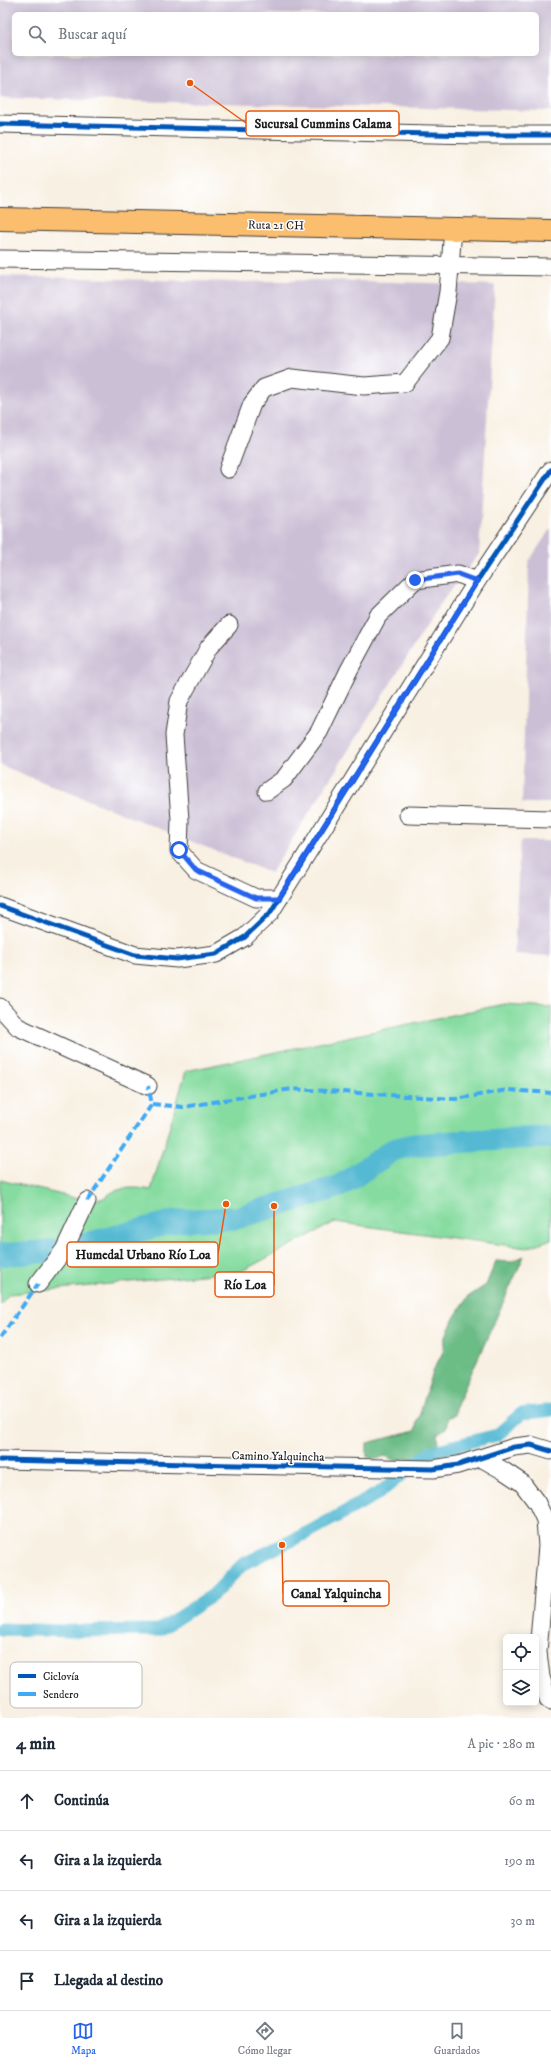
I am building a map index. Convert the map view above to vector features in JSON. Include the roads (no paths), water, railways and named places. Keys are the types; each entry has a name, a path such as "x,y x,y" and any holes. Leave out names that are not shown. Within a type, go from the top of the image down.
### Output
{"highway":[{"name":"Ruta 21 CH","path":"0,219 551,231"}],"street":[{"path":"0,124 468,135 551,135"},
{"path":"228,469 252,404 264,388 292,378 364,386 405,383 440,338 448,292 453,229"},
{"path":"0,259 450,266 551,266"},
{"path":"0,906 135,955 177,959 216,954 245,937 270,913 477,581 551,470"},
{"path":"267,791 284,779 319,732 349,670 378,616 415,580 458,574 477,581"},
{"path":"229,625 209,647 179,702 174,735 180,820 179,850 196,870 256,898 279,898"},
{"path":"408,815 551,819"},
{"path":"0,1007 18,1027 148,1086"},
{"path":"38,1284 64,1250 86,1201"},
{"name":"Camino Yalquincha","path":"0,1460 433,1469 458,1465 514,1447 531,1445 551,1451"},
{"path":"481,1458 504,1470 522,1483 537,1503 545,1520 547,1546 538,1652 541,1677 548,1699 551,1702"}],"waterway":[{"path":"0,1255 64,1250 176,1221 236,1218 340,1186 393,1150 412,1145 551,1137"},
{"path":"0,1629 69,1631 159,1630 213,1595 243,1564 307,1533 379,1493 430,1452 497,1435 521,1414 551,1410"}],"place":[{"name":"Sucursal Cummins Calama","path":"190,83"},
{"name":"Humedal Urbano Río Loa","path":"226,1204"},
{"name":"Río Loa","path":"274,1206"},
{"name":"Canal Yalquincha","path":"282,1545"}]}
